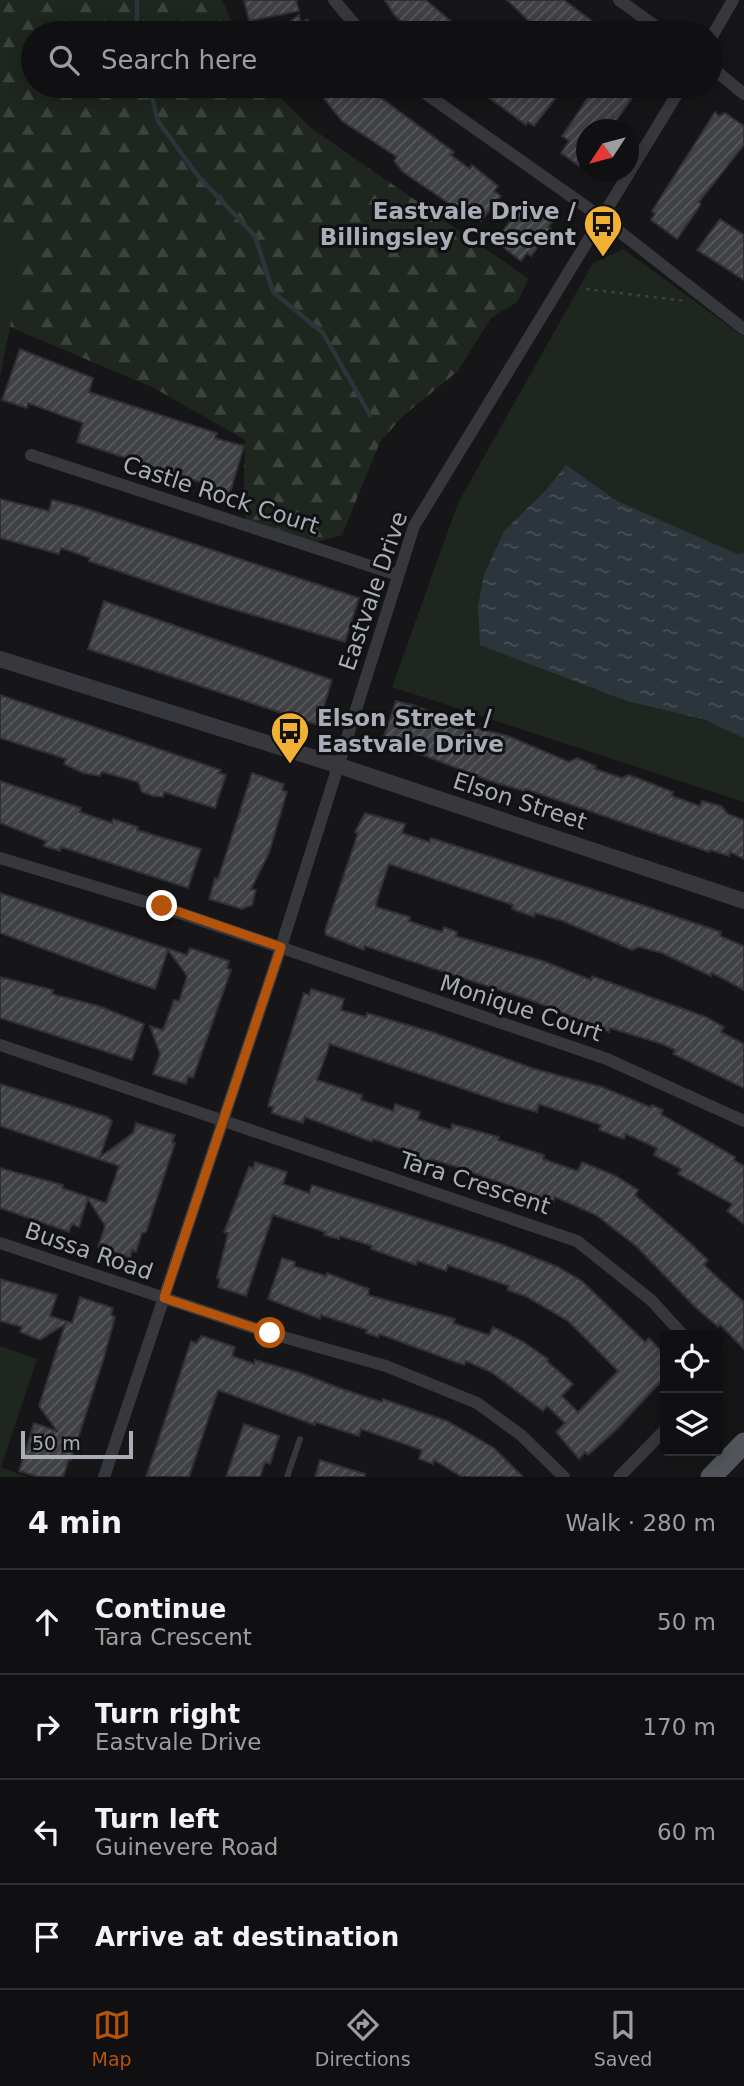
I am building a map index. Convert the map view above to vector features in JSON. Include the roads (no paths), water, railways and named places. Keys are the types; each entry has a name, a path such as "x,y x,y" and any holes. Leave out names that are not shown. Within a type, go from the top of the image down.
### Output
{"main road":[{"path":"711,1477 744,1443"}],"street":[{"path":"334,0 352,21"},
{"path":"619,0 648,21"},
{"path":"721,21 733,0"},
{"path":"723,77 744,94"},
{"path":"432,98 602,218 744,329"},
{"name":"Eastvale Drive","path":"104,1477 281,947 414,526 675,98"},
{"name":"Castle Rock Court","path":"31,455 398,575"},
{"name":"Elson Street","path":"0,659 337,765 744,901"},
{"name":"Monique Court","path":"0,858 162,906 607,1059 744,1121"},
{"name":"Tara Crescent","path":"0,1045 223,1122 546,1228 577,1241 651,1300 678,1330"},
{"name":"Bussa Road","path":"0,1243 164,1298"},
{"path":"164,1298 386,1366 477,1403 521,1435 564,1477"},
{"path":"619,1477 660,1435"}],"lane":[{"path":"287,1477 300,1439"}],"water":[{"path":"566,465 617,501 737,554 744,553 744,738 703,719 627,701 480,645 478,606 484,575 504,531 546,490"}],"waterway":[{"path":"137,0 137,21"},
{"path":"152,98 158,121 198,176 255,236 273,292 323,333 370,415"}],"place":[{"name":"Eastvale Drive / Billingsley Crescent","path":"603,258"},
{"name":"Elson Street / Eastvale Drive","path":"290,765"}]}
